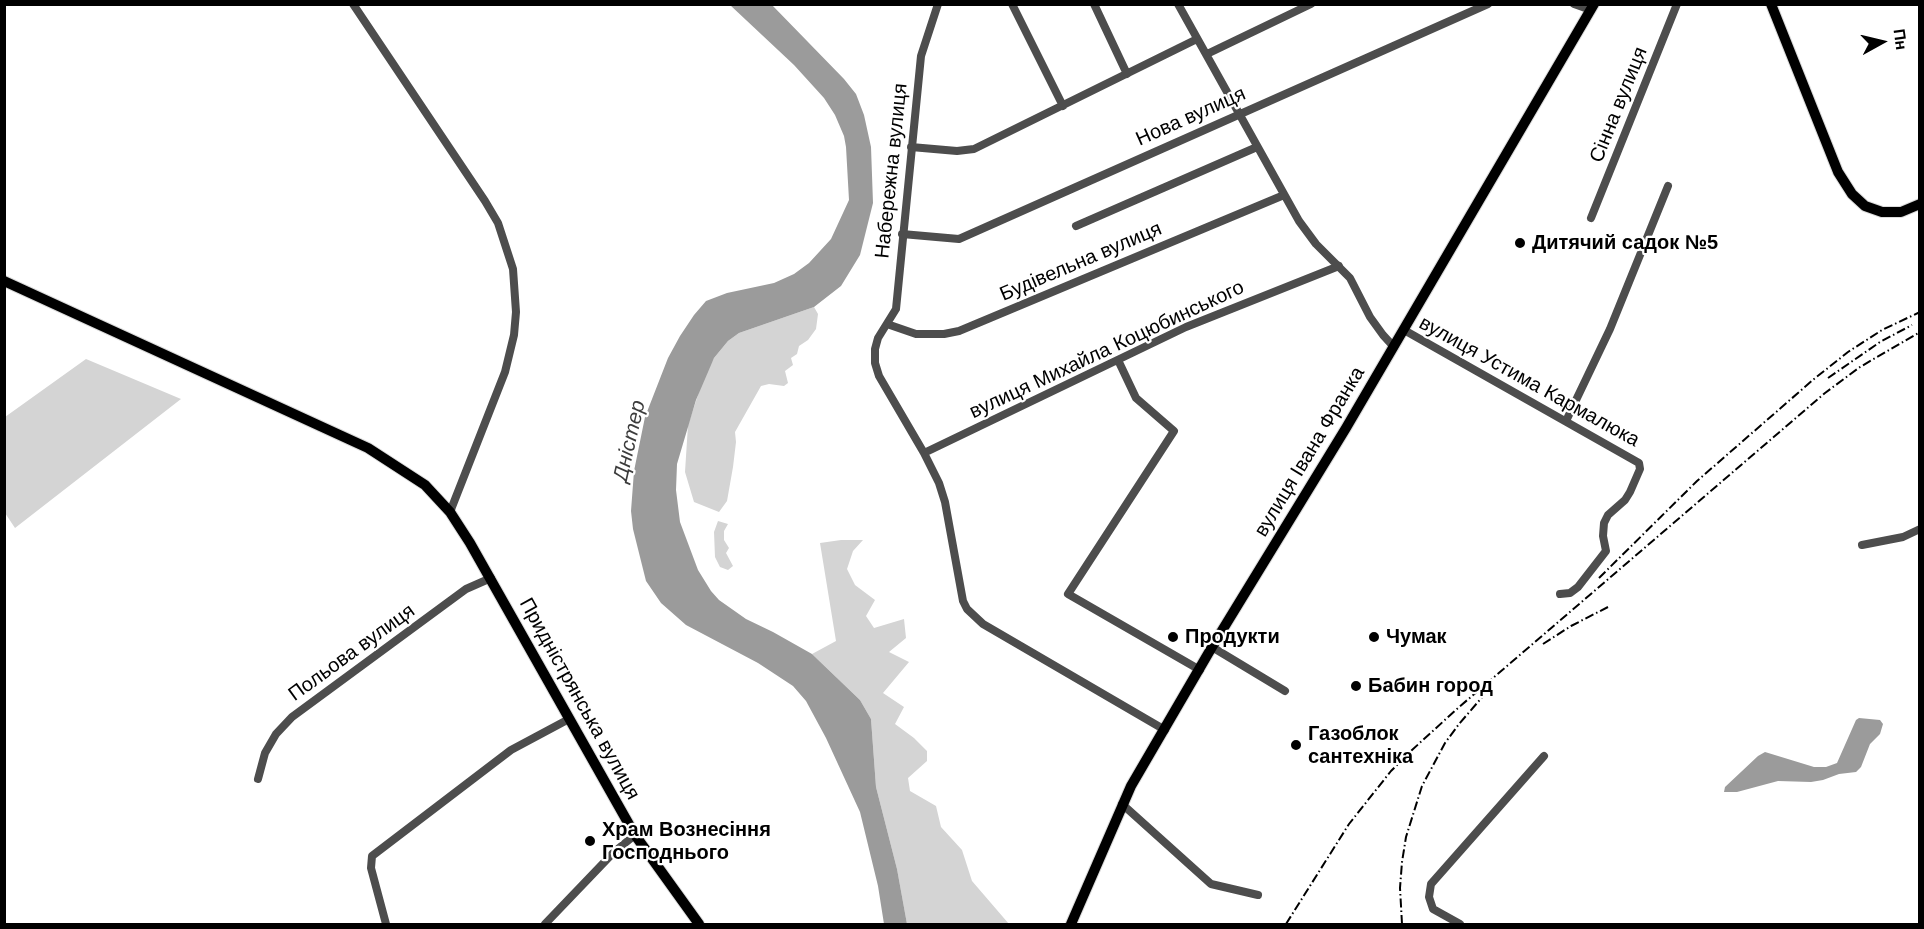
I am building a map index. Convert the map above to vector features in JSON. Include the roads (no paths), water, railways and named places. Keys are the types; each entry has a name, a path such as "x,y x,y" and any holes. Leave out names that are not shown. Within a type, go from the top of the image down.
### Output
{"main road":[{"path":"1771,4 1838,172 1851,194 1865,206 1882,212 1901,212 1920,204"},
{"name":"вулиця Івана Франка","path":"1071,924 1097,869 1122,804 1212,647 1394,347 1592,7"},
{"name":"Придністрянська вулиця","path":"4,281 368,448 425,485 450,512 491,578 636,835 699,924"}],"street":[{"path":"353,4 485,201 498,223 513,269 516,312 514,334 505,372 450,512"},
{"name":"Набережна вулиця","path":"924,453 879,376 875,363 878,338 896,309 921,56 938,4"},
{"path":"1012,4 1063,106"},
{"path":"1094,4 1127,74"},
{"path":"1178,4 1299,221 1316,244 1350,278 1370,317 1394,347"},
{"path":"1207,54 1311,4"},
{"name":"Нова вулиця","path":"903,234 959,239 1488,4"},
{"path":"1574,4 1592,7"},
{"name":"Сінна вулиця","path":"1591,218 1677,4"},
{"path":"911,147 957,151 974,149 1197,39"},
{"path":"1076,226 1257,147"},
{"path":"1566,421 1610,329 1668,186"},
{"name":"Будівельна вулиця","path":"887,324 916,334 944,334 959,331 1284,195"},
{"name":"вулиця Михайла Коцюбинського","path":"924,453 1186,327 1339,266"},
{"name":"вулиця Устима Кармалюка","path":"1404,330 1639,463 1640,469 1630,492 1625,500 1608,515 1604,523 1603,536 1606,551 1578,587 1570,593 1560,594"},
{"path":"1118,360 1136,398 1174,431 1068,594 1200,670"},
{"path":"924,453 939,483 945,502 956,569 967,609 983,624 1165,730"},
{"path":"1862,545 1903,537 1920,529"},
{"name":"Польова вулиця","path":"258,779 265,753 276,734 292,717 466,589 491,578"},
{"path":"1212,647 1285,691"},
{"path":"386,924 371,868 372,856 511,750 569,719"},
{"path":"1460,924 1433,909 1429,897 1431,884 1545,756"},
{"path":"1122,804 1211,884 1258,895"},
{"path":"545,924 614,852 636,835"}],"railway":[{"path":"1599,578 1697,481 1814,379 1848,352 1882,330 1920,312"},
{"path":"1828,378 1880,342 1912,325"},
{"path":"1286,924 1349,824 1391,771 1412,750 1825,393 1860,367 1920,332"},
{"path":"1543,644 1608,607"},
{"path":"1402,924 1400,888 1402,862 1406,837 1422,786 1445,743 1484,695"}],"place":[{"name":"Дитячий садок №5","path":"1520,243"},
{"name":"Продукти","path":"1173,637"},
{"name":"Чумак","path":"1374,637"},
{"name":"Бабин город","path":"1356,686"},
{"name":"Газоблок сантехніка","path":"1296,745"},
{"name":"Храм Вознесіння Господнього","path":"590,841"}],"water label":[{"name":"Дністер","path":"630,441"}]}
